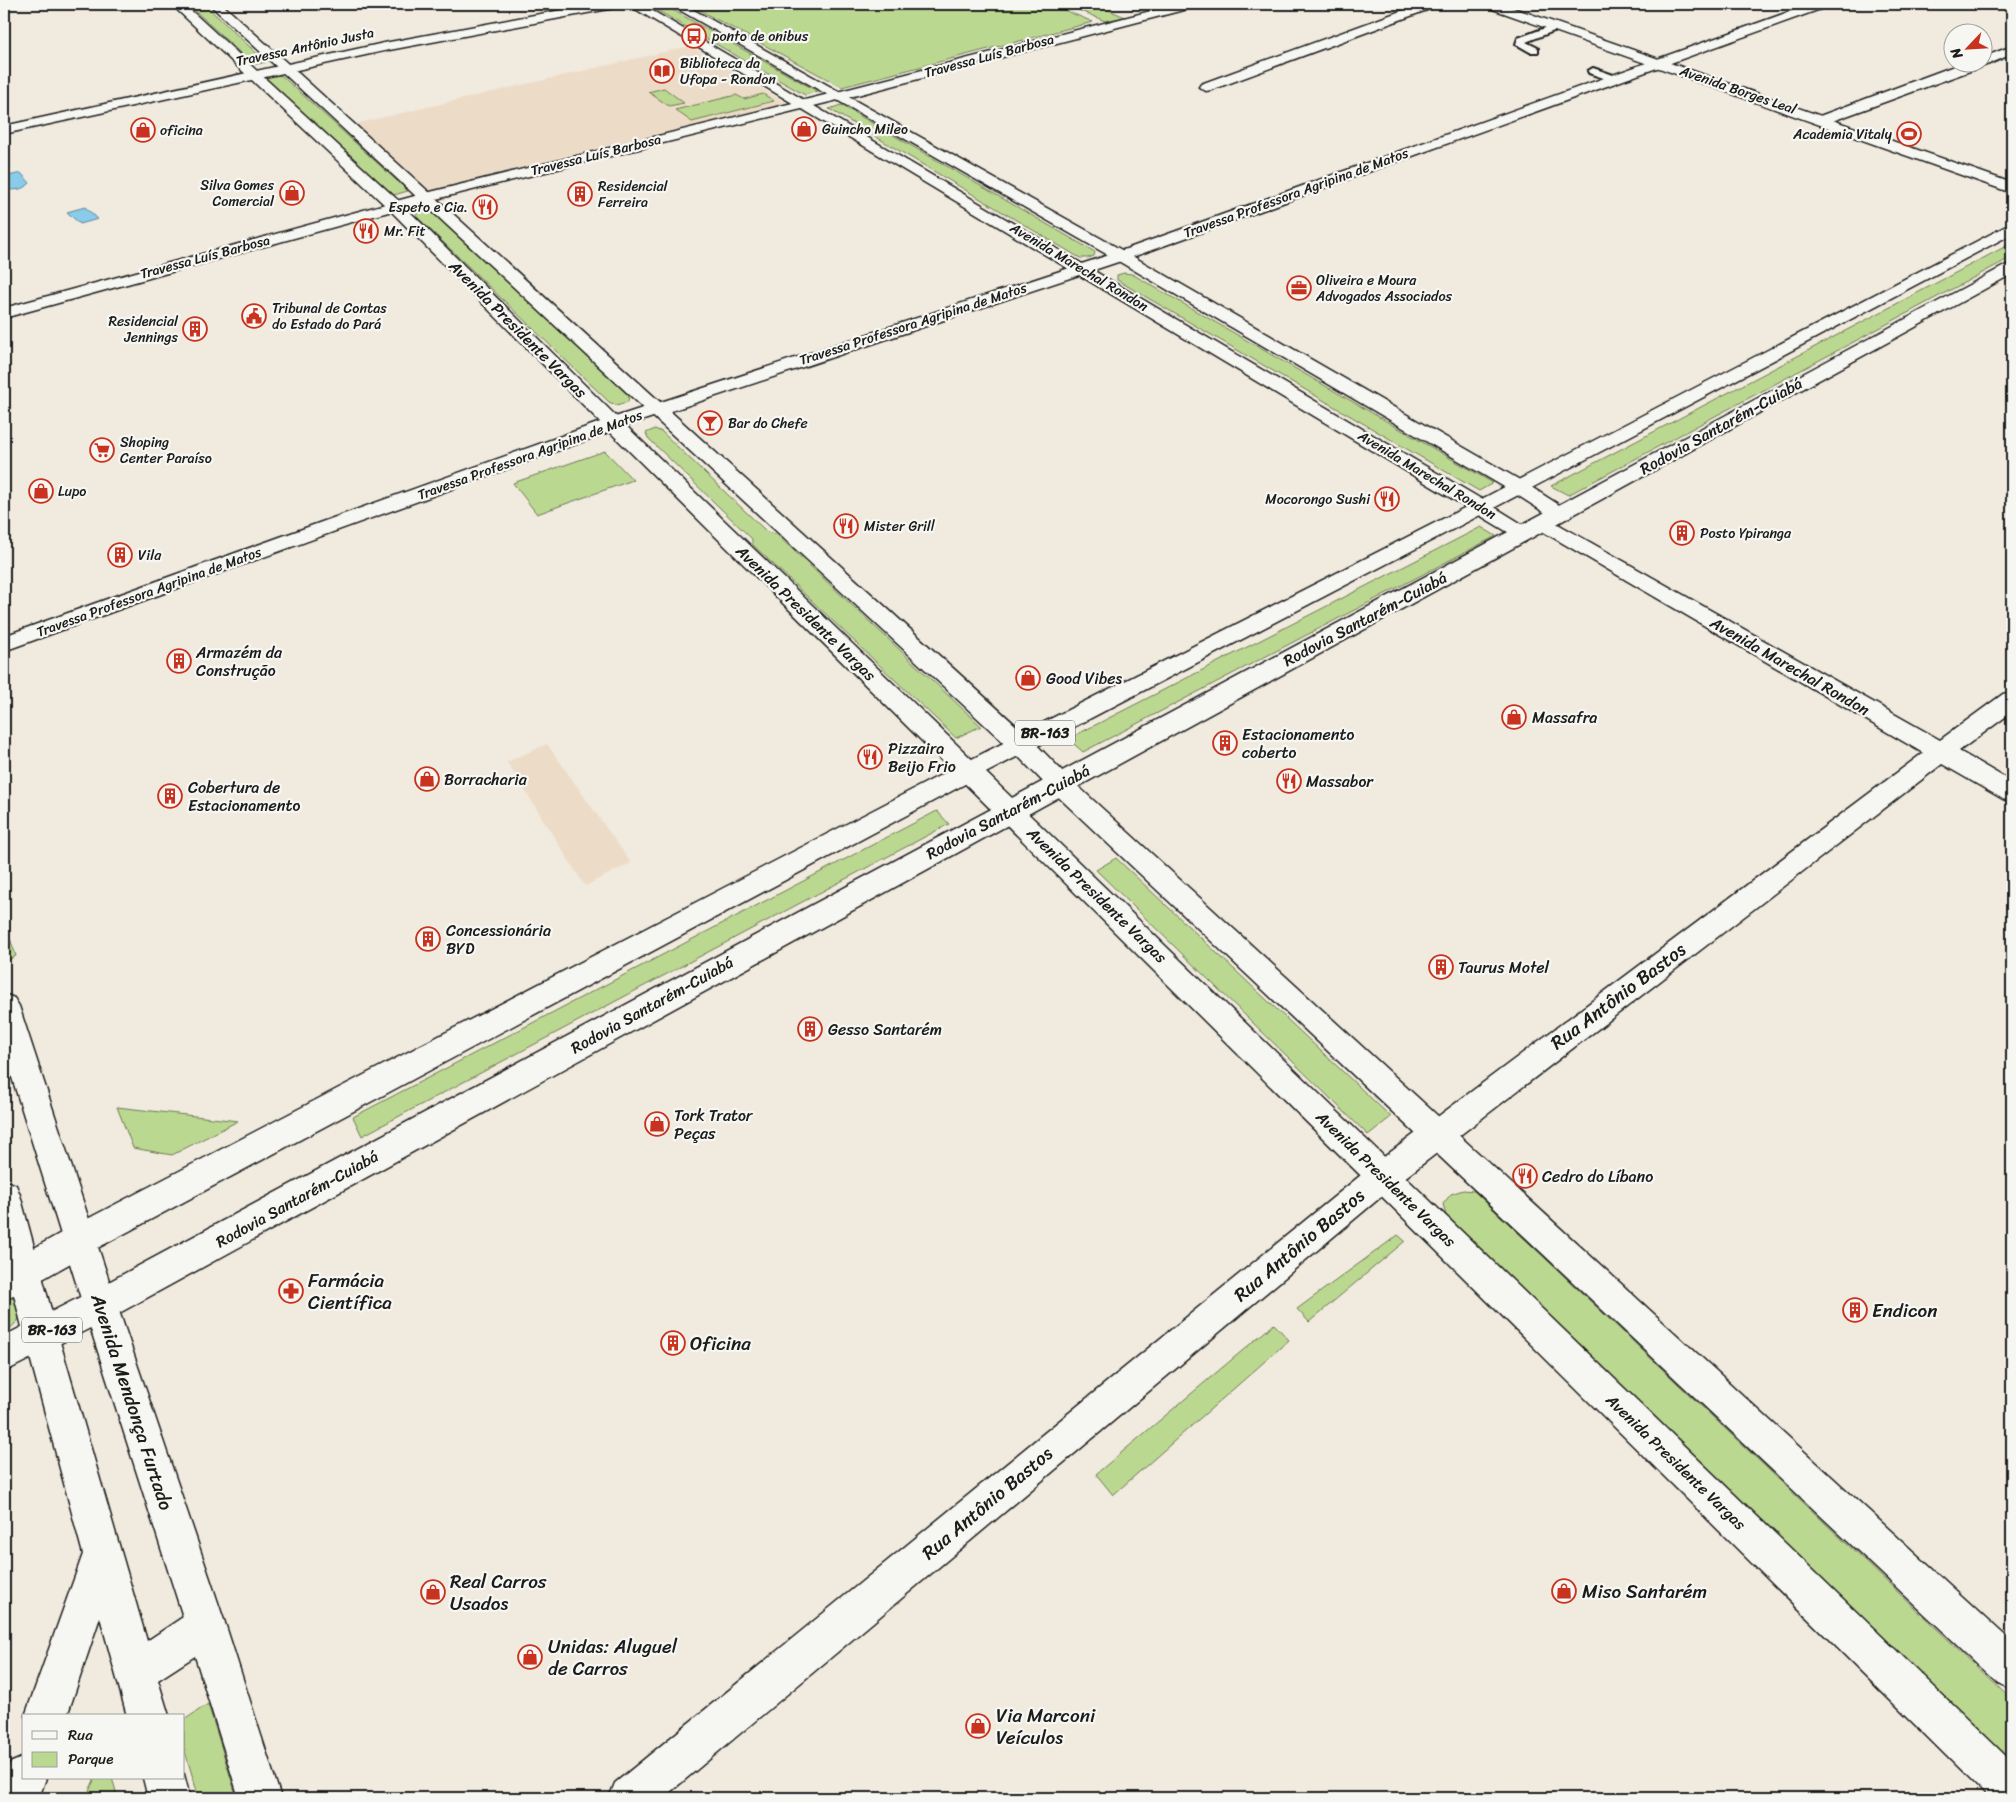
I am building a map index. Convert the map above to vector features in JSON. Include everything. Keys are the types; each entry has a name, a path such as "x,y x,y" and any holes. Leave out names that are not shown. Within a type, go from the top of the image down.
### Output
{"main road":[{"name":"Avenida Presidente Vargas","path":"177,4 394,205 612,424 2012,1791"},
{"name":"Avenida Presidente Vargas","path":"215,4 427,196 656,410 1022,745 1060,784 1436,1135 2012,1669"},
{"name":"Travessa Antônio Justa","path":"4,130 285,67 542,15 614,4"},
{"name":"Avenida Marechal Rondon","path":"633,4 805,104 1481,507 1542,523 2012,792"},
{"name":"Avenida Marechal Rondon","path":"675,4 1121,256 1518,487 1542,523"},
{"name":"Travessa Luís Barbosa","path":"4,313 427,196 837,96 1191,4"},
{"path":"1206,87 1431,4"},
{"name":"Avenida Borges Leal","path":"1492,4 2012,188"},
{"path":"1782,4 1805,11"},
{"name":"Travessa Professora Agripina de Matos","path":"4,644 612,424 1121,256 1822,4"},
{"path":"1994,57 2012,50"},
{"path":"1822,120 1952,72"},
{"name":"BR-163","path":"15,1277 80,1240 969,771 1481,507 2012,228"},
{"name":"Rodovia Santarém-Cuiabá","path":"4,1355 100,1305 2012,267"},
{"name":"Rua Antônio Bastos","path":"630,1798 1383,1176 2012,700"},
{"name":"Avenida Mendonça Furtado","path":"4,1006 206,1626 260,1798"},
{"path":"4,1196 15,1277 41,1336 147,1714"},
{"path":"47,1714 103,1552"},
{"path":"136,1671 206,1626"},
{"path":"18,1798 24,1780"},
{"path":"165,1780 170,1798"}],"lane":[{"path":"1534,50 1521,44 1521,40 1556,27"},
{"path":"1593,71 1615,79"}],"shaded area":[{"path":"690,46 786,103 430,190 355,124"},
{"path":"547,744 631,863 585,886 507,762"}],"green space":[{"path":"188,4 204,4 266,62 251,63"},
{"path":"646,4 662,4 817,91 805,95"},
{"path":"688,4 1050,4 1093,22 842,87"},
{"path":"1064,4 1095,4 1125,17 1105,21"},
{"path":"282,76 408,191 394,195 267,80 267,77"},
{"path":"664,88 684,103 669,106 648,92"},
{"path":"763,94 774,101 692,122 675,110 736,95 744,99"},
{"path":"841,105 1095,252 1094,256 1080,258 829,109"},
{"path":"433,211 629,396 628,402 616,405 609,402 416,216 418,212"},
{"path":"2012,243 2012,257 1568,495 1551,486"},
{"path":"1124,273 1132,274 1493,483 1479,491 1117,280 1117,275"},
{"path":"655,429 662,432 767,532 776,534 981,726 956,738 752,544 752,539 648,438 646,433"},
{"path":"605,451 633,480 537,514 513,483"},
{"path":"1481,527 1496,536 1083,752 1068,739"},
{"path":"937,811 949,824 362,1136 353,1117"},
{"path":"1116,858 1391,1117 1368,1135 1096,870"},
{"path":"4,921 16,956 4,962"},
{"path":"117,1107 238,1121 172,1155 133,1148"},
{"path":"1463,1190 1474,1191 2012,1700 2012,1762 2005,1760 1447,1220 1443,1204 1451,1194"},
{"path":"1398,1235 1405,1241 1309,1322 1297,1309"},
{"path":"16,1298 20,1308 18,1321 4,1334 4,1299"},
{"path":"1274,1324 1289,1340 1113,1495 1096,1474"},
{"path":"208,1704 237,1798 199,1798 185,1751 185,1719"},
{"path":"94,1780 113,1780 118,1798 86,1798"}],"water":[{"path":"21,173 30,183 18,189 5,189 4,177"},
{"path":"85,207 98,219 80,224 67,212"}],"place":[{"name":"ponto de onibus","path":"694,36"},
{"name":"Biblioteca da Ufopa - Rondon","path":"662,71"},
{"name":"Guincho Mileo","path":"804,129"},
{"name":"oficina","path":"143,130"},
{"name":"Academia Vitaly","path":"1909,134"},
{"name":"Silva Gomes Comercial","path":"292,193"},
{"name":"Residencial Ferreira","path":"580,194"},
{"name":"Espeto e Cia.","path":"485,207"},
{"name":"Mr. Fit","path":"366,231"},
{"name":"Oliveira e Moura Advogados Associados","path":"1299,288"},
{"name":"Tribunal de Contas do Estado do Pará","path":"254,316"},
{"name":"Residencial Jennings","path":"195,329"},
{"name":"Bar do Chefe","path":"710,423"},
{"name":"Shoping Center Paraíso","path":"102,450"},
{"name":"Lupo","path":"41,491"},
{"name":"Mocorongo Sushi","path":"1387,499"},
{"name":"Mister Grill","path":"846,526"},
{"name":"Posto Ypiranga","path":"1682,533"},
{"name":"Vila","path":"120,555"},
{"name":"Armazém da Construção","path":"179,661"},
{"name":"Good Vibes","path":"1028,678"},
{"name":"Massafra","path":"1514,717"},
{"name":"Estacionamento coberto","path":"1225,743"},
{"name":"Pizzaira Beijo Frio","path":"870,757"},
{"name":"Borracharia","path":"427,779"},
{"name":"Massabor","path":"1289,781"},
{"name":"Cobertura de Estacionamento","path":"170,796"},
{"name":"Concessionária BYD","path":"428,939"},
{"name":"Taurus Motel","path":"1441,967"},
{"name":"Gesso Santarém","path":"810,1029"},
{"name":"Tork Trator Peças","path":"657,1124"},
{"name":"Cedro do Líbano","path":"1525,1176"},
{"name":"Farmácia Científica","path":"291,1291"},
{"name":"Endicon","path":"1855,1310"},
{"name":"Oficina","path":"673,1343"},
{"name":"Miso Santarém","path":"1564,1591"},
{"name":"Real Carros Usados","path":"433,1592"},
{"name":"Unidas: Aluguel de Carros","path":"530,1657"},
{"name":"Via Marconi Veículos","path":"978,1726"}]}
